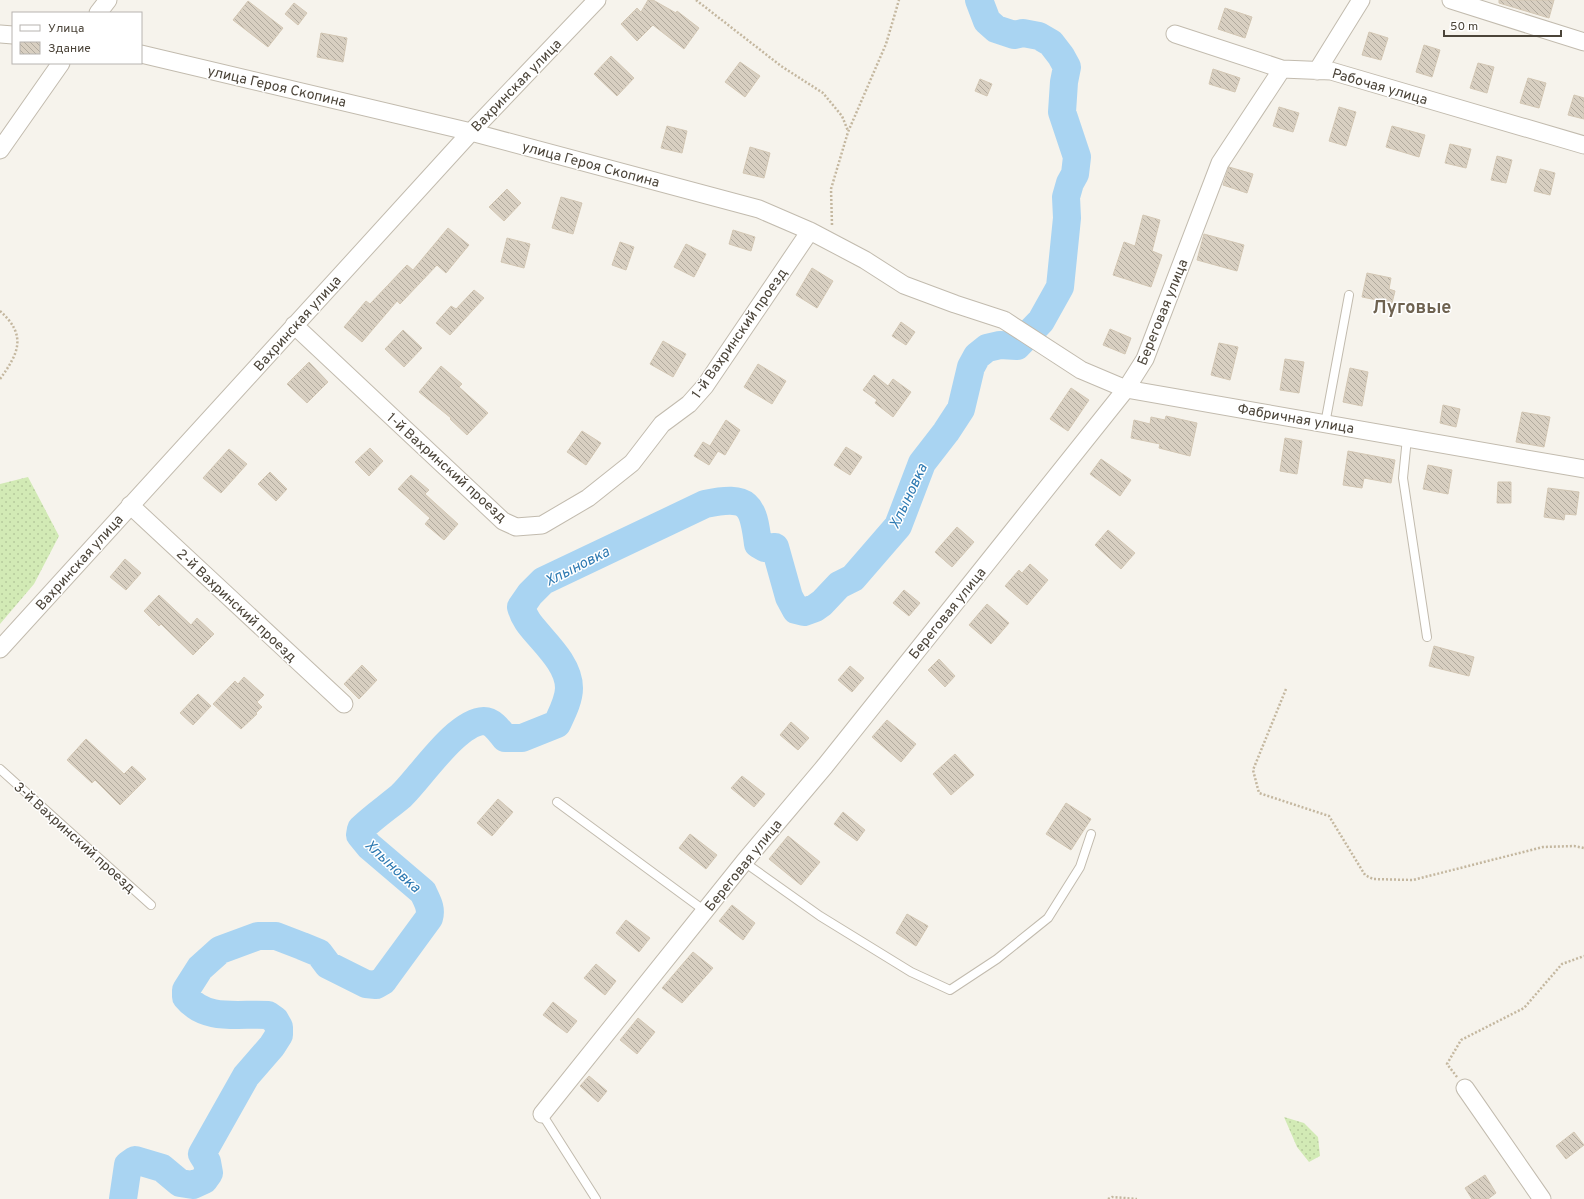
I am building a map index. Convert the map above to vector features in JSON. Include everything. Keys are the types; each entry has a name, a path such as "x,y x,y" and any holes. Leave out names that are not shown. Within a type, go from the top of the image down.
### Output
{"street":[{"path":"99,12 108,0"},
{"name":"Вахринская улица","path":"0,649 471,132 597,0"},
{"path":"1317,71 1361,0"},
{"path":"1451,0 1584,42"},
{"path":"0,34 12,35"},
{"name":"Рабочая улица","path":"1175,34 1282,69 1331,71 1584,145"},
{"name":"улица Героя Скопина","path":"142,54 471,132 759,209 810,231 866,260 904,285 1004,320 1027,334"},
{"path":"0,150 60,64"},
{"name":"Береговая улица","path":"542,1114 744,862 825,766 1126,389 1145,359 1220,163 1282,69"},
{"name":"1-й Вахринский проезд","path":"294,325 503,521 516,527 542,525 588,498 632,463 662,424 689,404 705,386 810,231"},
{"name":"Фабричная улица","path":"1027,334 1081,370 1126,389 1584,469"},
{"name":"2-й Вахринский проезд","path":"130,505 344,704"},
{"path":"1465,1088 1542,1199"}],"lane":[{"path":"1325,424 1349,295"},
{"path":"1407,438 1403,478 1427,637"},
{"name":"3-й Вахринский проезд","path":"0,769 151,905"},
{"path":"557,802 705,911"},
{"path":"744,862 833,924 911,972 950,990 997,959 1048,918 1080,867 1091,834"},
{"path":"542,1114 596,1199"}],"path":[{"path":"696,0 781,66 823,93 842,116 848,132"},
{"path":"837,245 832,224 831,189 848,132 886,44 899,0"},
{"path":"0,311 15,329 19,345 12,364 0,379"},
{"path":"1286,689 1253,770 1259,793 1329,816 1365,875 1373,879 1413,880 1543,847 1574,846 1584,848"},
{"path":"1465,1088 1447,1064 1461,1040 1524,1008 1562,964 1584,956"},
{"path":"1108,1199 1112,1197 1137,1199"}],"green space":[{"path":"28,477 59,536 34,584 0,624 0,484"},
{"path":"1284,1117 1304,1123 1318,1137 1320,1156 1309,1162 1297,1147"}],"building":[{"path":"648,0 653,0 676,13 677,11 699,28 684,49 653,25 637,41 621,24 637,8 641,12"},
{"path":"1499,0 1554,0 1549,18 1499,3"},
{"path":"248,1 283,28 268,47 233,20"},
{"path":"294,3 307,13 298,25 285,14"},
{"path":"1225,8 1252,17 1245,38 1218,29"},
{"path":"1369,32 1388,38 1381,60 1362,55"},
{"path":"321,33 347,38 343,62 317,57"},
{"path":"1424,45 1440,50 1432,77 1416,72"},
{"path":"611,56 634,78 617,96 594,74"},
{"path":"740,62 760,76 745,97 725,82"},
{"path":"1478,63 1494,67 1487,93 1470,88"},
{"path":"1213,69 1240,78 1235,92 1209,84"},
{"path":"1528,78 1546,83 1539,108 1520,103"},
{"path":"980,79 992,84 987,96 975,91"},
{"path":"1574,95 1584,98 1584,119 1568,115"},
{"path":"1279,107 1299,113 1293,132 1273,126"},
{"path":"1339,107 1356,112 1346,146 1329,141"},
{"path":"667,126 687,131 682,153 661,148"},
{"path":"1392,126 1425,135 1419,157 1386,147"},
{"path":"1450,144 1471,149 1466,168 1445,163"},
{"path":"750,147 770,153 764,178 743,173"},
{"path":"1497,156 1512,160 1506,183 1491,180"},
{"path":"1229,167 1253,174 1247,193 1223,185"},
{"path":"1540,169 1555,173 1550,195 1534,191"},
{"path":"507,189 521,203 504,221 489,207"},
{"path":"561,197 582,203 573,234 552,228"},
{"path":"1143,215 1160,220 1152,251 1162,255 1151,287 1113,275 1124,242 1135,246"},
{"path":"448,228 469,245 446,273 437,265 400,304 397,301 362,342 344,327 366,301 370,304 407,265 413,270"},
{"path":"733,230 755,237 751,251 729,244"},
{"path":"1204,234 1244,245 1237,271 1197,260"},
{"path":"507,238 530,244 524,268 501,262"},
{"path":"620,242 634,247 626,270 612,265"},
{"path":"686,244 706,254 694,277 674,267"},
{"path":"812,268 833,281 817,308 796,295"},
{"path":"1367,273 1391,278 1389,289 1395,291 1392,303 1362,297"},
{"path":"474,290 484,298 450,335 436,323 451,306 456,309"},
{"path":"901,322 915,332 906,345 892,336"},
{"path":"1110,329 1131,338 1125,354 1103,345"},
{"path":"403,330 422,348 404,367 385,349"},
{"path":"663,341 686,354 673,377 650,364"},
{"path":"1219,343 1238,347 1230,380 1211,375"},
{"path":"1285,359 1304,362 1299,393 1280,390"},
{"path":"309,362 328,382 307,403 287,384"},
{"path":"758,364 786,381 772,404 744,387"},
{"path":"441,366 462,384 459,387 488,413 467,435 450,419 451,418 419,392"},
{"path":"1350,368 1368,372 1362,406 1343,402"},
{"path":"874,375 888,386 893,379 911,392 893,417 875,403 877,400 863,390"},
{"path":"1071,388 1089,400 1068,431 1050,419"},
{"path":"1443,405 1460,409 1456,427 1440,423"},
{"path":"1522,412 1550,417 1544,447 1516,442"},
{"path":"1166,416 1197,423 1190,456 1159,448 1160,444 1131,438 1134,420 1150,424 1151,417 1165,420"},
{"path":"726,420 740,430 725,455 718,451 709,465 694,456 703,442 710,446"},
{"path":"582,431 601,443 586,465 567,452"},
{"path":"1285,438 1302,441 1297,474 1280,471"},
{"path":"846,447 862,457 850,475 834,465"},
{"path":"370,448 383,461 369,476 355,462"},
{"path":"229,449 247,464 221,493 203,478"},
{"path":"1348,451 1395,460 1391,483 1364,478 1362,488 1343,485"},
{"path":"1101,459 1131,480 1120,496 1090,474"},
{"path":"1428,465 1452,470 1448,494 1423,489"},
{"path":"270,472 287,489 276,501 258,484"},
{"path":"411,475 429,490 425,494 458,524 444,540 425,524 430,518 398,489"},
{"path":"1498,482 1511,482 1511,503 1497,503"},
{"path":"1548,488 1579,492 1576,515 1565,514 1564,520 1544,517"},
{"path":"957,527 974,542 952,567 935,552"},
{"path":"1108,530 1135,553 1121,569 1095,545"},
{"path":"125,559 141,573 126,590 110,577"},
{"path":"1030,564 1048,580 1027,605 1005,586 1019,570 1022,573"},
{"path":"904,590 920,603 909,616 893,603"},
{"path":"159,595 191,625 197,618 214,634 193,655 161,624 159,626 144,611"},
{"path":"987,604 1009,623 991,644 969,625"},
{"path":"1434,646 1474,657 1469,676 1429,666"},
{"path":"939,659 955,676 945,687 928,670"},
{"path":"362,665 377,680 359,699 344,684"},
{"path":"850,666 864,678 852,692 838,680"},
{"path":"244,677 264,695 257,702 262,707 256,713 257,714 241,729 213,704 235,681 238,684"},
{"path":"198,694 211,706 193,725 180,713"},
{"path":"887,720 916,744 901,762 872,737"},
{"path":"791,722 809,738 798,750 780,735"},
{"path":"86,739 124,774 132,766 146,779 120,805 95,780 92,783 67,760"},
{"path":"955,754 974,775 951,795 933,774"},
{"path":"742,776 765,794 754,807 731,788"},
{"path":"498,799 513,812 492,836 477,823"},
{"path":"1066,803 1091,819 1071,850 1046,834"},
{"path":"843,812 865,830 857,841 834,824"},
{"path":"690,834 717,855 706,869 679,848"},
{"path":"788,836 820,862 801,885 769,859"},
{"path":"732,905 755,923 743,940 719,921"},
{"path":"907,914 928,926 916,946 896,933"},
{"path":"626,920 650,938 639,952 616,933"},
{"path":"693,952 713,968 682,1003 662,988"},
{"path":"596,964 616,981 605,995 584,978"},
{"path":"553,1002 577,1021 567,1033 543,1015"},
{"path":"638,1018 655,1032 637,1054 620,1040"},
{"path":"589,1076 607,1091 598,1102 580,1086"},
{"path":"1574,1132 1584,1145 1566,1159 1556,1146"},
{"path":"1485,1175 1496,1193 1488,1199 1472,1199 1465,1188"}],"waterway":[{"name":"Хлыновка","path":"123,1199 128,1165 135,1160 162,1168 180,1183 193,1185 204,1180 209,1173 207,1162 202,1154 246,1076 272,1046 279,1035 279,1027 275,1020 268,1015 224,1015 203,1010 194,1005 186,997 186,990 200,968 220,950 258,936 276,936 319,953 328,965 366,984 376,985 383,981 429,918 429,908 423,892 369,846 360,835 361,829 401,796 451,740 462,730 473,724 487,721 496,727 505,738 522,738 557,724 568,697 569,688 566,673 558,658 530,624 521,607 530,594 543,581 705,504 720,501 740,502 751,511 758,544 765,548 775,547 789,597 796,610 804,612 815,608 822,603 839,585 853,578 898,526 922,463 946,432 961,409 971,367 977,356 987,348 1000,345 1017,346 1041,321 1060,287 1067,218 1066,197 1070,183 1075,174 1077,157 1062,112 1064,82 1067,67 1051,43 1039,36 1023,33 1014,35 996,29 987,21 979,0"}],"district":[{"name":"Луговые","path":"1412,307"}]}
